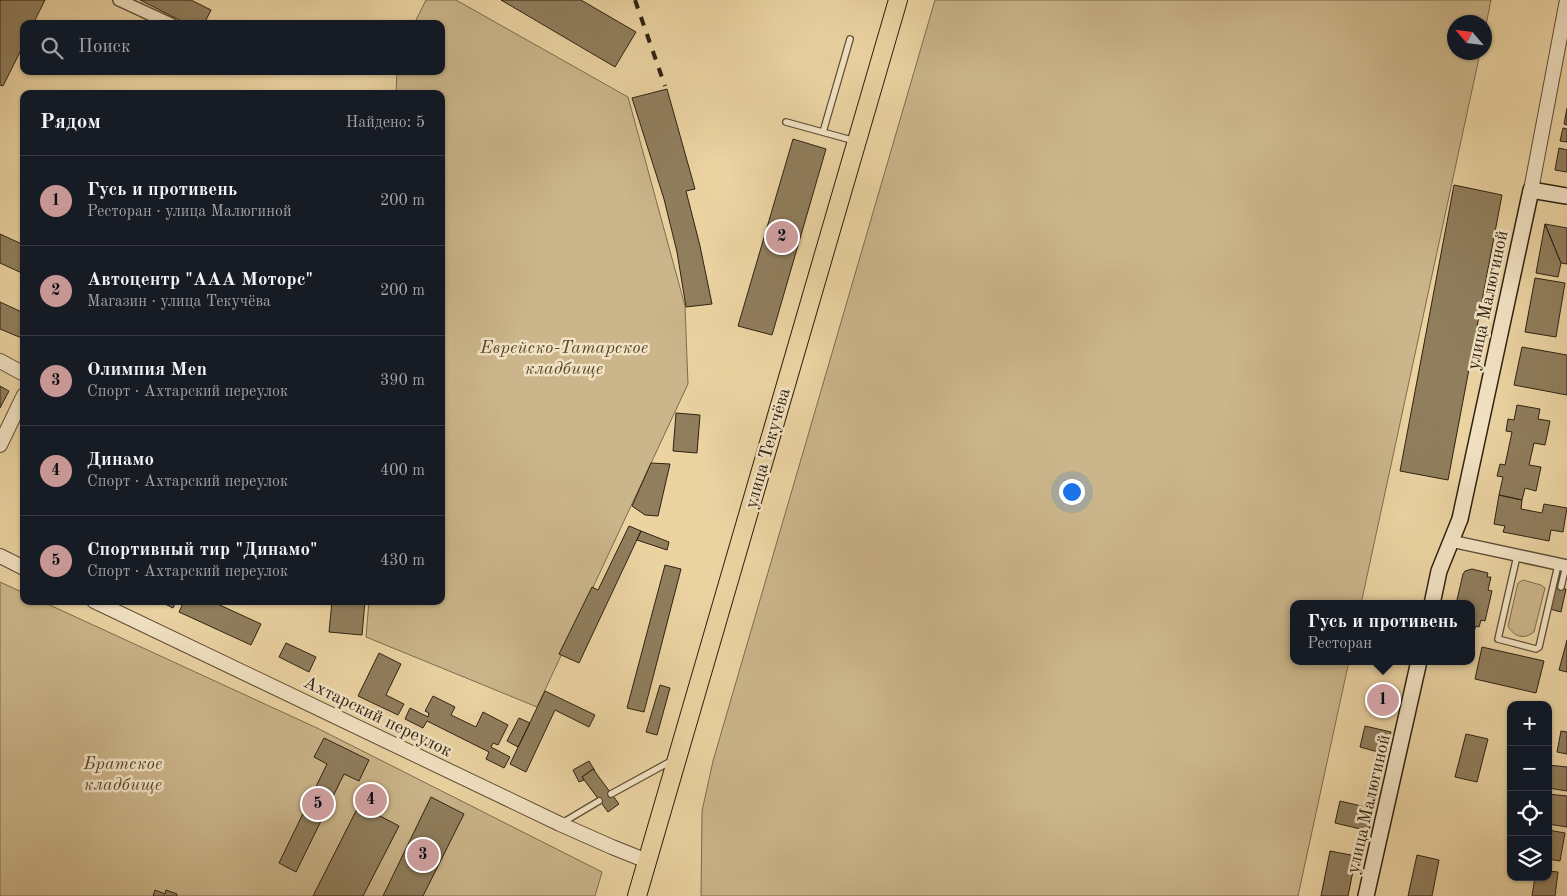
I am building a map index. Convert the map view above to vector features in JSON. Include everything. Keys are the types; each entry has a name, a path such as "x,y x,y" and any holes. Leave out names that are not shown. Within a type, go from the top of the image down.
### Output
{"main road":[{"name":"улица Текучёва","path":"637,896 898,0"},
{"path":"1531,190 1567,196"},
{"name":"улица Малюгиной","path":"1433,600 1439,571 1460,519 1531,190"},
{"name":"улица Малюгиной","path":"1366,896 1418,665"}],"street":[{"path":"119,0 162,20"},
{"name":"улица Малюгиной","path":"1531,190 1567,0"},
{"path":"0,361 20,372"},
{"path":"0,445 20,403"},
{"path":"1451,541 1564,566"},
{"path":"0,556 20,566"},
{"name":"Ахтарский переулок","path":"102,605 560,824 647,861"}],"lane":[{"path":"823,132 850,39"},
{"path":"786,122 857,141"},
{"path":"1517,556 1498,639 1536,649 1539,647 1564,566"},
{"path":"1560,587 1564,566"},
{"path":"611,794 677,758"},
{"path":"560,824 599,801"}],"green space":[{"name":"Еврейско-Татарское кладбище","path":"426,0 456,0 628,97 685,306 688,384 537,707 366,637 369,605 445,605 445,90 396,90 397,75 445,75 445,20 416,20"},
{"path":"935,0 1491,0 1488,15 1447,15 1447,60 1478,60 1362,600 1290,600 1290,665 1348,665 1298,896 701,896 702,811 713,761"},
{"path":"1523,580 1545,588 1534,632 1523,637 1513,633 1508,626 1518,583"},
{"name":"Братское кладбище","path":"0,582 20,591 20,605 50,605 317,728 602,872 595,896 0,896"}],"building":[{"path":"0,0 45,0 35,20 20,20 20,52 3,86 0,85"},
{"path":"140,0 191,0 211,10 206,20 179,20"},
{"path":"501,0 581,0 636,32 615,67"},
{"path":"667,89 695,189 686,191 712,304 686,307 677,252 664,199 632,98"},
{"path":"1567,108 1567,125 1564,124"},
{"path":"1563,128 1567,129 1567,142 1560,141"},
{"path":"793,139 826,149 772,335 738,326"},
{"path":"1559,148 1567,150 1567,172 1555,170"},
{"path":"1454,185 1502,195 1448,480 1400,471"},
{"path":"1545,224 1561,263 1558,277 1536,273"},
{"path":"1545,224 1567,228 1567,264 1561,263"},
{"path":"0,234 20,243 20,272 0,263"},
{"path":"1535,278 1565,283 1556,337 1525,332"},
{"path":"0,302 20,311 20,337 0,329"},
{"path":"1522,347 1567,355 1567,395 1514,385"},
{"path":"0,386 9,391 0,408"},
{"path":"1517,405 1540,409 1538,419 1550,421 1545,445 1534,443 1529,465 1541,467 1536,491 1525,488 1522,500 1499,495 1503,477 1497,476 1500,464 1505,465 1512,432 1506,431 1508,419 1514,420"},
{"path":"676,413 700,415 697,453 673,451"},
{"path":"651,463 670,464 658,516 645,515 632,506"},
{"path":"1499,495 1522,500 1521,509 1542,513 1544,504 1567,508 1563,532 1551,530 1549,541 1503,532 1505,526 1494,524"},
{"path":"629,526 641,531 579,663 559,654 592,587 598,590"},
{"path":"641,531 669,542 667,550 637,540"},
{"path":"665,565 681,569 644,712 627,708"},
{"path":"1472,569 1488,573 1487,577 1491,577 1488,590 1492,591 1485,621 1481,620 1479,627 1476,626 1475,628 1475,600 1457,600 1465,571"},
{"path":"1555,586 1566,589 1561,612 1550,609"},
{"path":"182,605 220,605 261,624 251,645 179,612"},
{"path":"332,605 365,605 362,635 329,632"},
{"path":"1567,640 1567,672 1559,670"},
{"path":"286,643 316,657 309,672 279,657"},
{"path":"1482,647 1544,661 1536,693 1475,679"},
{"path":"379,653 401,664 386,695 404,704 398,715 358,696"},
{"path":"660,685 670,688 657,735 646,732"},
{"path":"545,691 595,715 589,727 555,710 526,772 510,764"},
{"path":"433,696 455,707 451,715 476,727 483,712 508,725 498,745 493,743 491,747 510,757 504,768 486,759 489,752 427,721 423,728 405,719 410,708 428,717 429,713 425,711"},
{"path":"519,718 530,723 518,747 507,741"},
{"path":"1365,726 1391,732 1385,754 1360,747"},
{"path":"1561,731 1567,732 1567,754 1557,752"},
{"path":"1466,734 1488,739 1477,782 1455,777"},
{"path":"324,738 369,760 359,781 344,774 296,872 279,863 327,764 314,757"},
{"path":"589,761 595,771 593,769 582,777 584,780 579,782 573,770"},
{"path":"1552,765 1567,767 1567,791 1552,789"},
{"path":"593,769 619,804 608,812 582,777"},
{"path":"1552,794 1567,796 1567,827 1552,825"},
{"path":"431,797 464,814 423,896 383,896"},
{"path":"1340,801 1374,809 1369,831 1335,823"},
{"path":"359,805 399,826 363,896 313,896"},
{"path":"1552,831 1565,833 1560,861 1552,860"},
{"path":"1330,851 1356,856 1348,896 1321,896"},
{"path":"1417,855 1439,860 1432,896 1408,896"},
{"path":"1552,871 1558,872 1555,896 1532,896 1534,881 1552,881"},
{"path":"155,890 165,894 166,890 177,894 177,896 153,896"}],"railway":[{"path":"635,0 665,86"}],"place":[{"name":"Автоцентр \"ААА Моторс\"","path":"782,237"},
{"name":"Гусь и противень","path":"1383,700"},
{"name":"Динамо","path":"371,800"},
{"name":"Спортивный тир \"Динамо\"","path":"318,804"},
{"name":"Олимпия Men","path":"423,855"}]}
